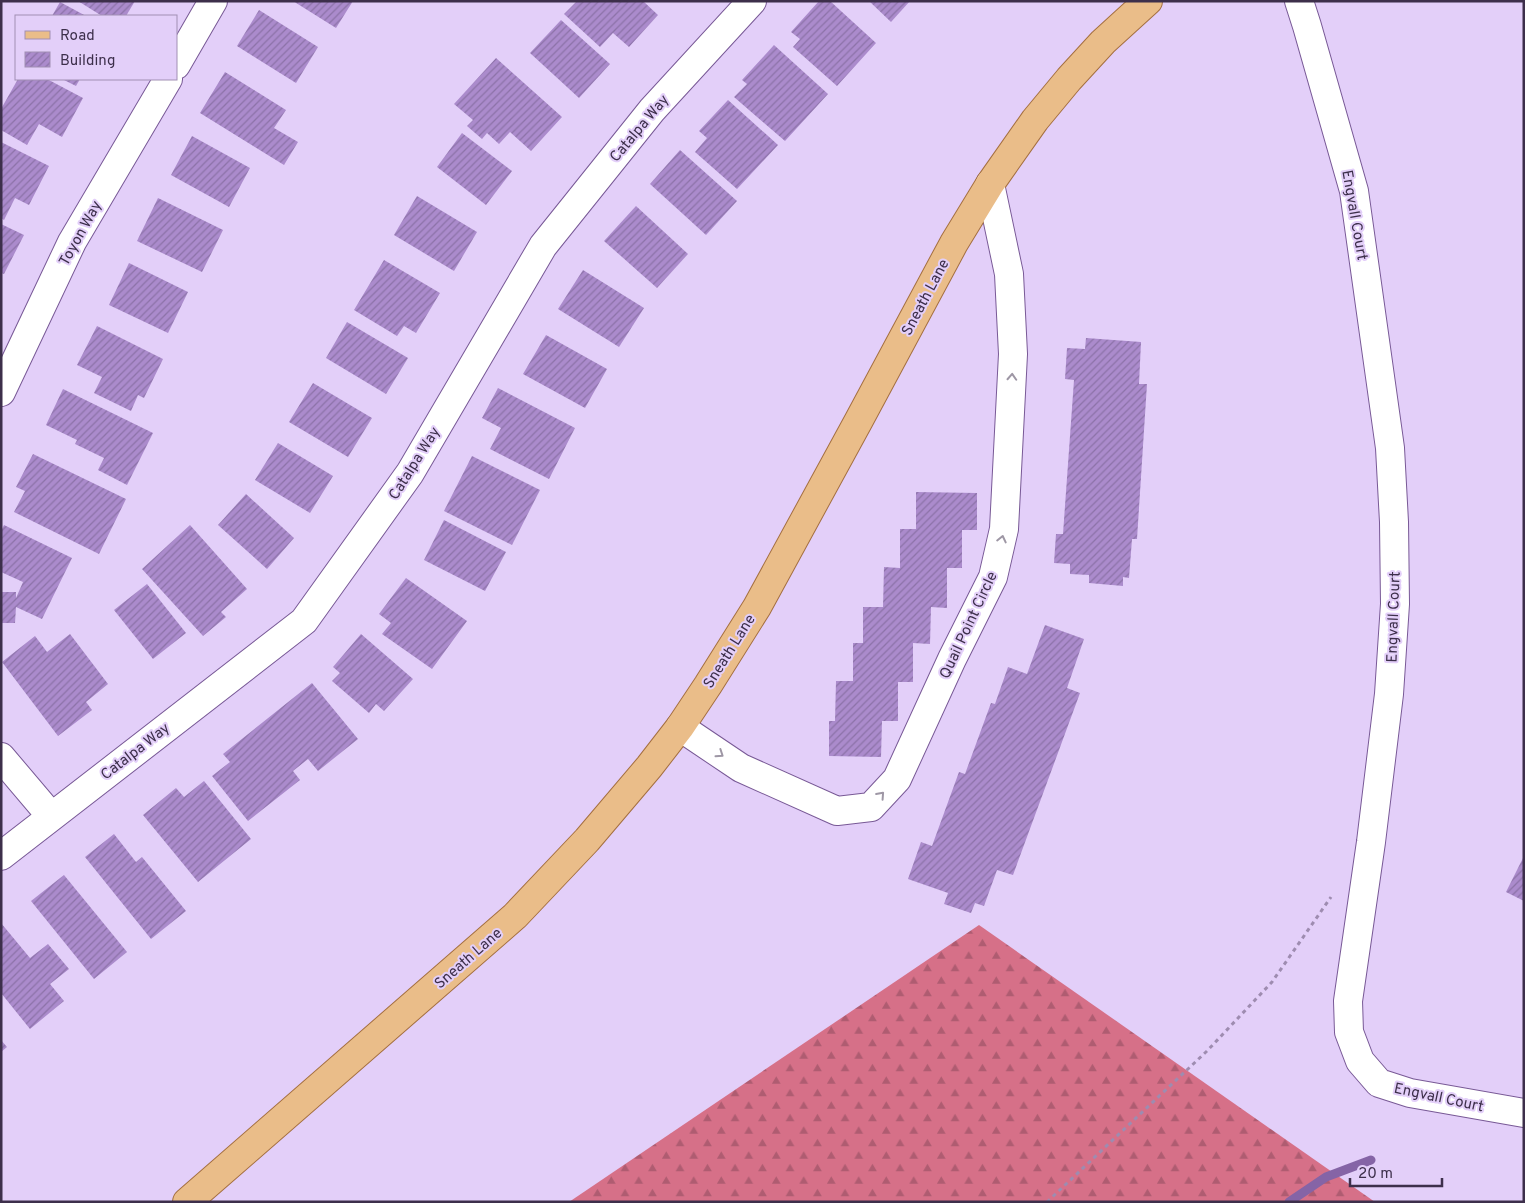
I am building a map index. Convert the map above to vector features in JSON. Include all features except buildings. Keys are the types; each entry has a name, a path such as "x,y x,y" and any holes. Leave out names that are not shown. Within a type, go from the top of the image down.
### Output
{"main road":[{"name":"Sneath Lane","path":"187,1202 515,916 559,871 620,802 680,727 757,607 950,251 990,184 1035,120 1069,79 1103,42 1148,1"}],"street":[{"path":"178,62 213,1"},
{"name":"Catalpa Way","path":"1,856 304,620 410,473 543,246 652,110 752,1"},
{"name":"Engvall Court","path":"1299,1 1354,191 1391,457 1395,604 1390,694 1348,1001 1348,1032 1360,1060 1379,1083 1410,1093 1524,1113"},
{"name":"Toyon Way","path":"1,392 72,242 167,80"},
{"name":"Quail Point Circle","path":"680,727 741,768 837,812 870,807 897,778 952,659 993,577 1004,530 1013,354 1009,274 990,184"},
{"path":"1,757 51,816"}],"path":[{"path":"1048,1202 1207,1051 1272,982 1332,896"}],"green space":[{"path":"979,925 1375,1202 569,1202"}],"waterway":[{"path":"1289,1202 1326,1177 1371,1160"}]}
